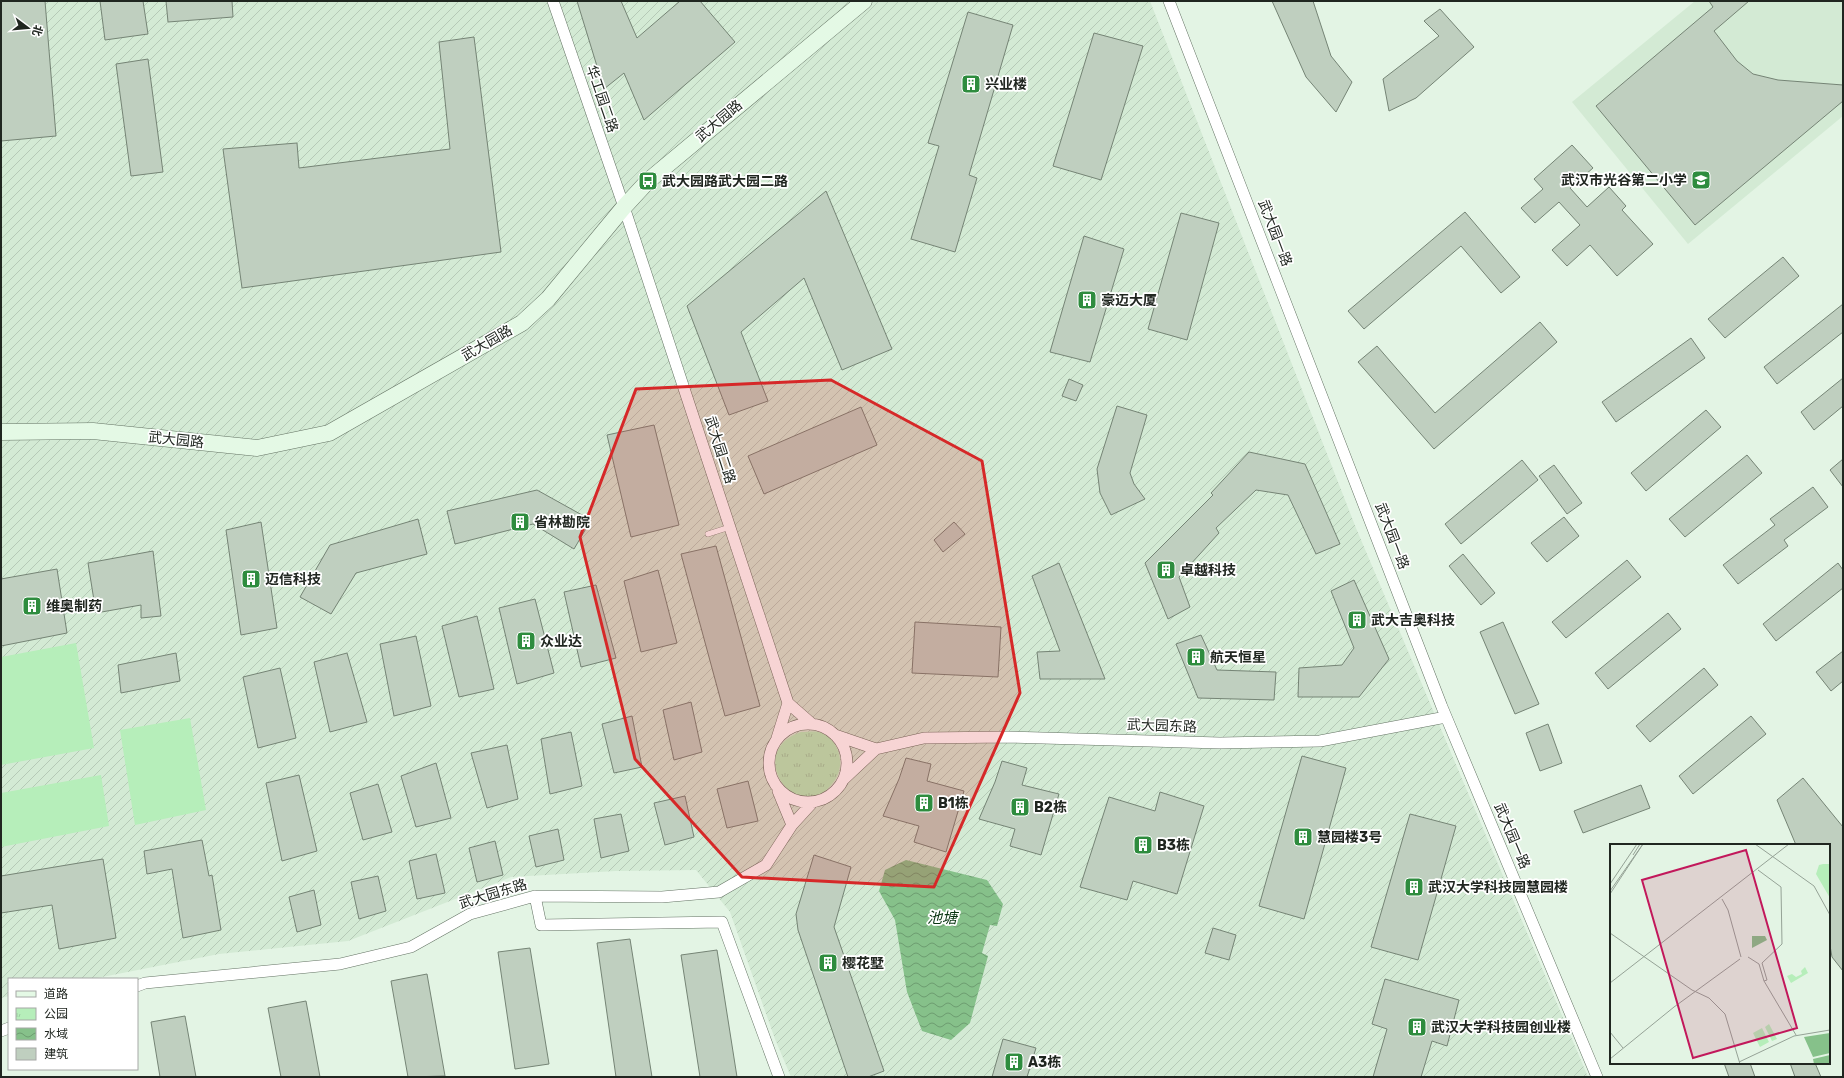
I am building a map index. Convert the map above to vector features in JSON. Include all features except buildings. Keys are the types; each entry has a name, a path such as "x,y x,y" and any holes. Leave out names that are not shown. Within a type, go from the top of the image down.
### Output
{"street":[{"name":"华工园二路","path":"552,1 624,207"},
{"name":"武大园路","path":"1,432 93,431 257,448 329,433 522,323 548,299 624,207 648,181 864,1"},
{"name":"武大园一路","path":"1169,1 1446,717 1597,1077"},
{"name":"武大园二路","path":"624,207 788,703"},
{"path":"792,825 771,776 769,764 771,750 777,739 788,703 812,724"},
{"name":"武大园东路","path":"876,749 924,738 1007,737 1220,743 1320,741 1446,717"},
{"path":"777,739 787,730 799,725 812,724 824,727 835,735 843,745 847,757 847,769 843,781"},
{"path":"777,788 787,797 800,801 813,802 825,798 835,791 843,781 876,749 835,735"},
{"name":"武大园东路","path":"138,986 145,983 340,964 411,947 470,914 535,896 662,897 719,892 766,865 792,825 813,802"},
{"path":"535,896 541,925 722,922 780,1077"}],"lane":[{"path":"708,534 730,527"}],"highlighted area":[{"path":"831,380 982,461 1020,693 934,887 742,877 635,759 580,537 636,389"}],"shaded area":[{"path":"1,1 1150,1 1356,528 1588,1077 791,1077 775,1039 730,912 696,870 616,871 511,877 348,941 219,954 97,978 8,978 8,996 1,998"},
{"name":"武汉市光谷第二小学","path":"1695,1 1843,1 1843,116 1688,244 1572,102"}],"green space":[{"path":"76,643 94,748 1,765 1,657"},
{"path":"190,718 206,810 135,825 120,730"},
{"path":"801,732 819,732 826,735 836,746 840,759 840,767 835,780 821,794 806,797 793,793 782,783 776,770 776,755 784,742"},
{"path":"101,775 109,826 1,847 1,793"}],"water":[{"name":"池塘","path":"906,860 987,880 1003,904 997,926 990,925 982,953 988,956 970,1023 951,1040 922,1031 907,992 895,920 879,891 885,870"}],"place":[{"name":"兴业楼","path":"971,84"},
{"name":"武汉市光谷第二小学","path":"1701,180"},
{"name":"武大园路武大园二路","path":"648,181"},
{"name":"豪迈大厦","path":"1087,300"},
{"name":"省林勘院","path":"520,522"},
{"name":"卓越科技","path":"1166,570"},
{"name":"迈信科技","path":"251,579"},
{"name":"维奥制药","path":"32,606"},
{"name":"武大吉奥科技","path":"1357,620"},
{"name":"众业达","path":"526,641"},
{"name":"航天恒星","path":"1196,657"},
{"name":"B1栋","path":"924,803"},
{"name":"B2栋","path":"1020,807"},
{"name":"慧园楼3号","path":"1303,837"},
{"name":"B3栋","path":"1143,845"},
{"name":"武汉大学科技园慧园楼","path":"1414,887"},
{"name":"樱花墅","path":"828,963"},
{"name":"武汉大学科技园创业楼","path":"1417,1027"},
{"name":"A3栋","path":"1014,1062"}]}
